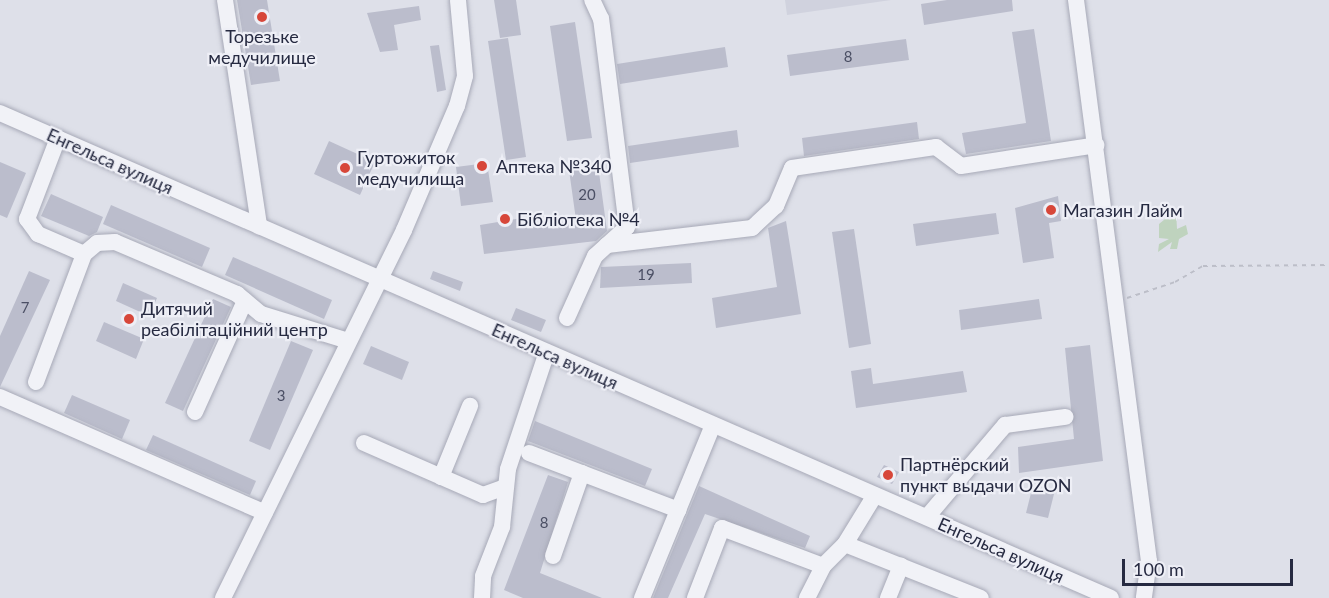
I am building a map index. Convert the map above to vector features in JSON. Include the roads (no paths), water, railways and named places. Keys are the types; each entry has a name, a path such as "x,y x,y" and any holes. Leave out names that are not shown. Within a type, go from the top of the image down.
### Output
{"street":[{"path":"225,0 259,226"},
{"path":"223,598 378,279 457,106 465,76 458,0"},
{"path":"567,318 595,256 627,227 602,19 592,0"},
{"path":"1076,0 1149,561 1144,598"},
{"name":"Енгельса вулиця","path":"0,113 1112,598"},
{"path":"58,138 27,219 38,234 84,254"},
{"path":"607,245 752,228 776,206 792,168 936,147 961,166 1096,145"},
{"path":"36,382 84,254 97,243 115,242 245,301 261,314 348,341"},
{"path":"195,412 245,301"},
{"path":"482,598 483,576 502,527 505,487 547,352"},
{"path":"0,397 265,513"},
{"path":"441,477 470,406"},
{"path":"927,517 1005,425 1065,417"},
{"path":"642,598 713,424"},
{"path":"364,443 483,495 505,487"},
{"path":"529,453 678,510"},
{"path":"553,556 582,473"},
{"path":"807,598 823,566 845,544 874,495"},
{"path":"695,598 722,528 823,566"},
{"path":"845,544 981,598"},
{"path":"888,598 900,566"}],"place":[{"name":"Торезьке медучилище","path":"262,17"},
{"name":"Аптека №340","path":"482,166"},
{"name":"Гуртожиток медучилища","path":"345,168"},
{"name":"Магазин Лайм","path":"1051,210"},
{"name":"Бібліотека №4","path":"505,219"},
{"name":"Дитячий реабілітаційний центр","path":"129,319"},
{"name":"Партнёрский пункт выдачи OZON","path":"888,475"}]}
